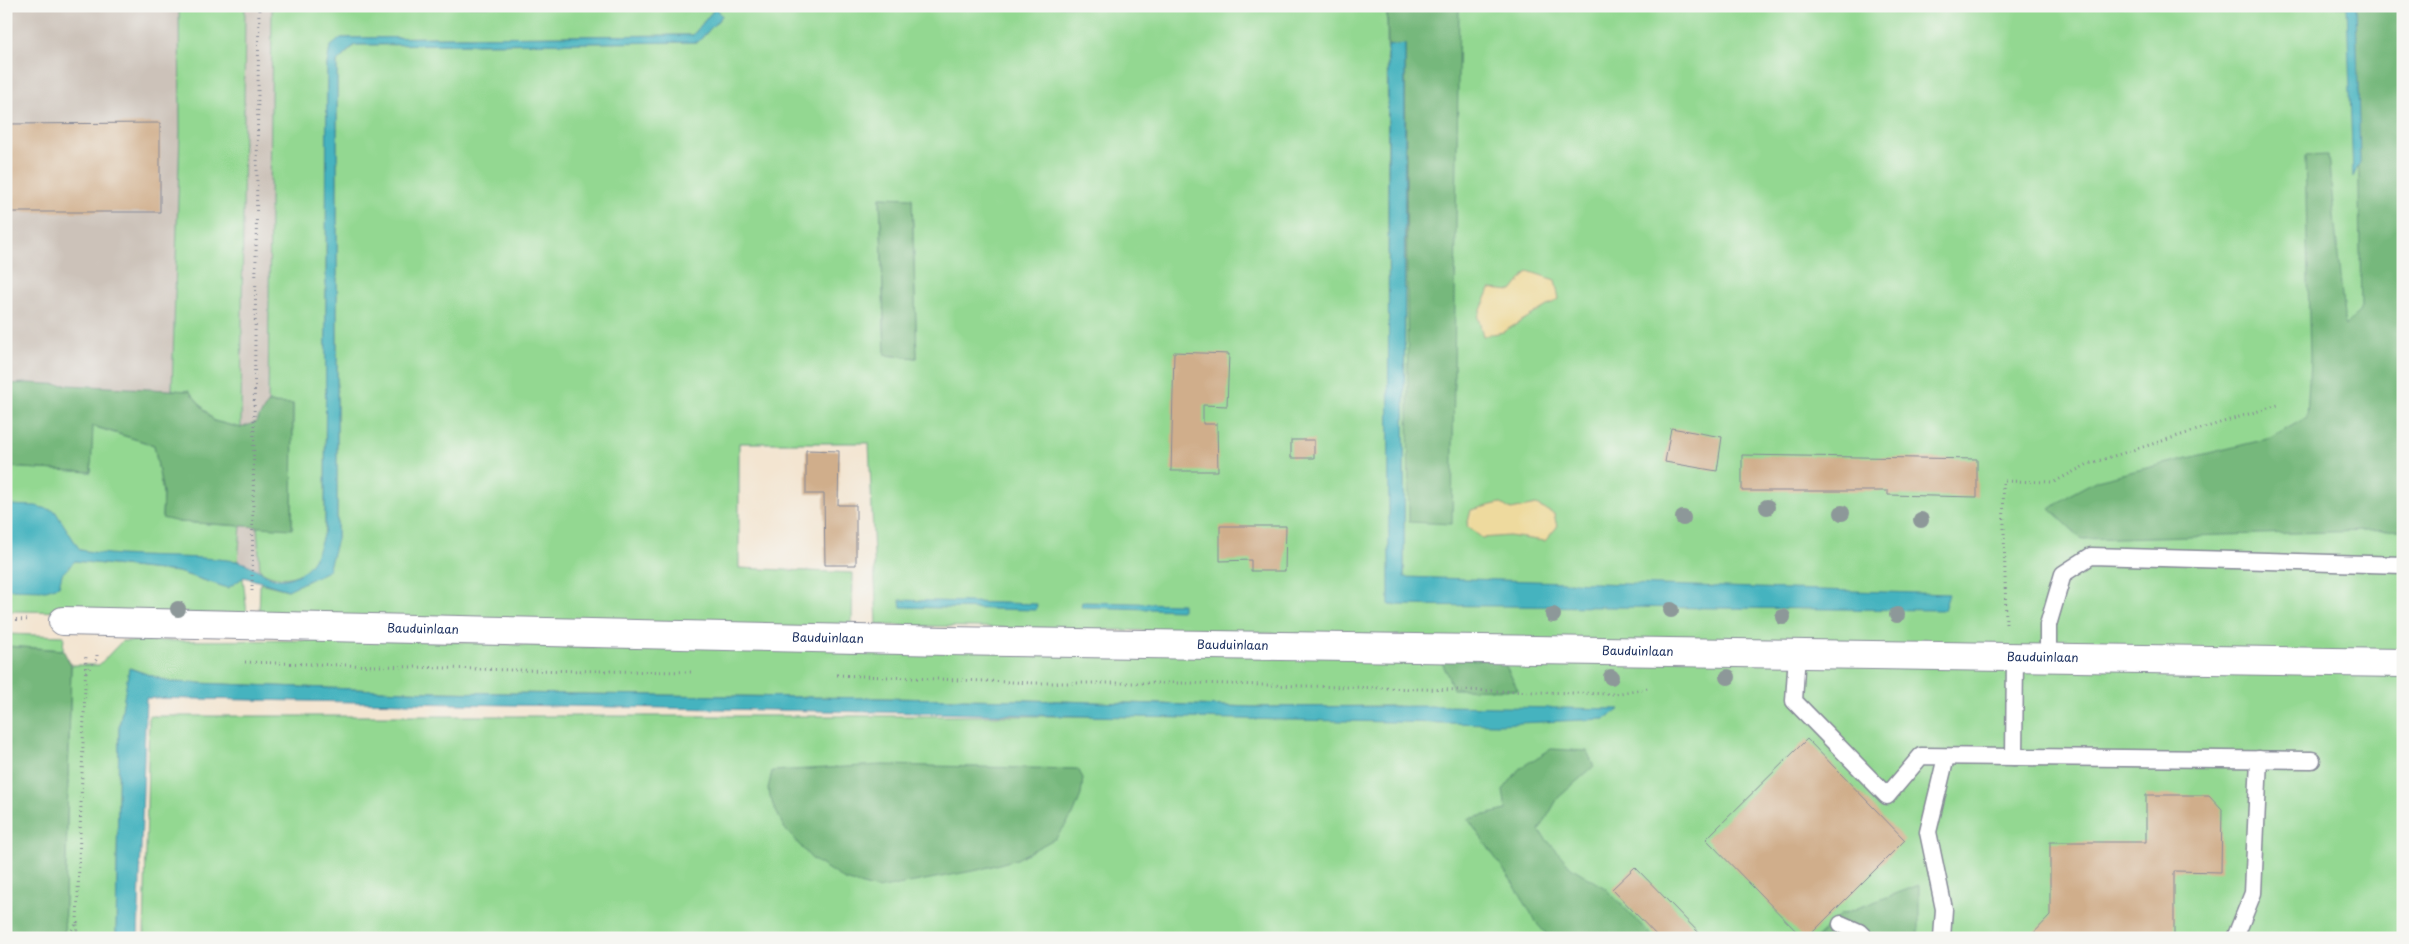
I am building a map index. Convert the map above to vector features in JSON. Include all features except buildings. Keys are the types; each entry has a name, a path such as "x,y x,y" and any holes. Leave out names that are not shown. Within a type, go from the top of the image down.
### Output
{"street":[{"name":"Bauduinlaan","path":"63,620 947,641 2403,662"}],"lane":[{"path":"2048,657 2048,625 2063,574 2091,556 2403,564"},
{"path":"1797,653 1794,701 1887,796 1921,756 2312,760"},
{"path":"2010,657 2014,757"},
{"path":"1942,938 1944,909 1928,832 1946,757"},
{"path":"2235,938 2253,893 2259,759"},
{"path":"1841,924 1865,938"}],"path":[{"path":"252,586 259,6"},
{"path":"2010,657 2003,481 2054,482 2088,464 2280,404"},
{"path":"77,938 86,660"},
{"path":"66,938 77,923"}],"shaded area":[{"path":"6,6 320,6 341,580 6,553"}],"green space":[{"path":"179,6 245,6 241,428 214,421 189,391 172,390 180,131"},
{"path":"272,6 1387,6 1390,605 1400,604 1404,577 1406,6 2403,6 2403,938 144,938 149,716 1398,716 1398,706 1256,707 1027,700 432,692 170,682 130,668 119,728 116,938 64,938 71,665 99,665 122,641 414,640 568,647 653,647 259,615 260,583 288,590 337,539 337,62 355,45 698,42 722,16 715,8 693,35 341,38 327,64 325,529 318,553 311,566 299,574 286,577 272,576 260,570 257,526 292,528 293,404 268,403","holes":["880,197 912,199 917,358 885,355","739,443 869,443 877,625 1399,636 844,649 852,623 853,573 739,568"]},
{"path":"1387,6 1459,6 1452,524 1409,522 1405,45 1388,46"},
{"path":"2356,6 2403,6 2403,530 2082,539 2050,509 2071,494 2097,480 2271,438 2307,417 2310,359 2305,156 2328,155 2345,326 2361,311"},
{"path":"880,197 912,198 917,358 885,355"},
{"path":"28,383 189,391 214,421 241,428 256,422 268,403 293,404 292,529 179,522 162,518 163,493 154,445 93,426 91,472 6,467 6,384"},
{"path":"92,426 154,445 163,493 162,517 179,522 241,526 238,561 113,556 80,550 6,507 6,467 91,472"},
{"path":"75,561 178,572 228,588 243,577 247,614 6,611 6,588 62,574"},
{"path":"6,634 64,636 63,650 6,646"},
{"path":"6,646 63,650 71,665 64,938 6,938"},
{"path":"1441,659 1503,660 1518,690 1453,689"},
{"path":"1551,749 1587,751 1594,766 1558,798 1539,831 1571,867 1605,888 1654,938 1550,938 1538,925 1513,883 1468,819 1506,810 1503,790 1520,768"},
{"path":"882,765 1078,769 1083,778 1081,795 1073,815 1056,838 1017,859 978,870 877,889 845,880 812,859 785,829 773,805 768,789 772,771"},
{"path":"1919,885 1919,936 1816,938 1842,914"}],"sand":[{"path":"1528,271 1555,280 1559,299 1503,332 1483,336 1478,317 1490,289 1512,291"},
{"path":"1500,503 1511,510 1536,505 1554,514 1557,527 1545,541 1509,536 1482,538 1467,526 1471,510"}],"water":[{"path":"2347,6 2356,6 2360,162 2353,177"},
{"path":"716,7 722,16 698,42 354,45 337,62 337,539 328,571 288,590 244,577 228,588 178,572 75,561 62,574 59,586 46,590 6,589 6,505 36,506 55,511 80,550 119,555 236,561 249,565 268,576 282,579 297,575 310,565 314,559 325,529 327,64 330,47 341,38 693,35"},
{"path":"1405,44 1404,577 1949,594 1944,610 1389,605 1388,46"},
{"path":"900,600 1037,604 1036,610 901,607"},
{"path":"1082,602 1182,604 1182,610 1081,607"},
{"path":"129,668 170,682 432,692 1027,700 1256,707 1442,706 1620,709 1605,719 1498,724 146,698 138,938 116,938 119,728"}]}
